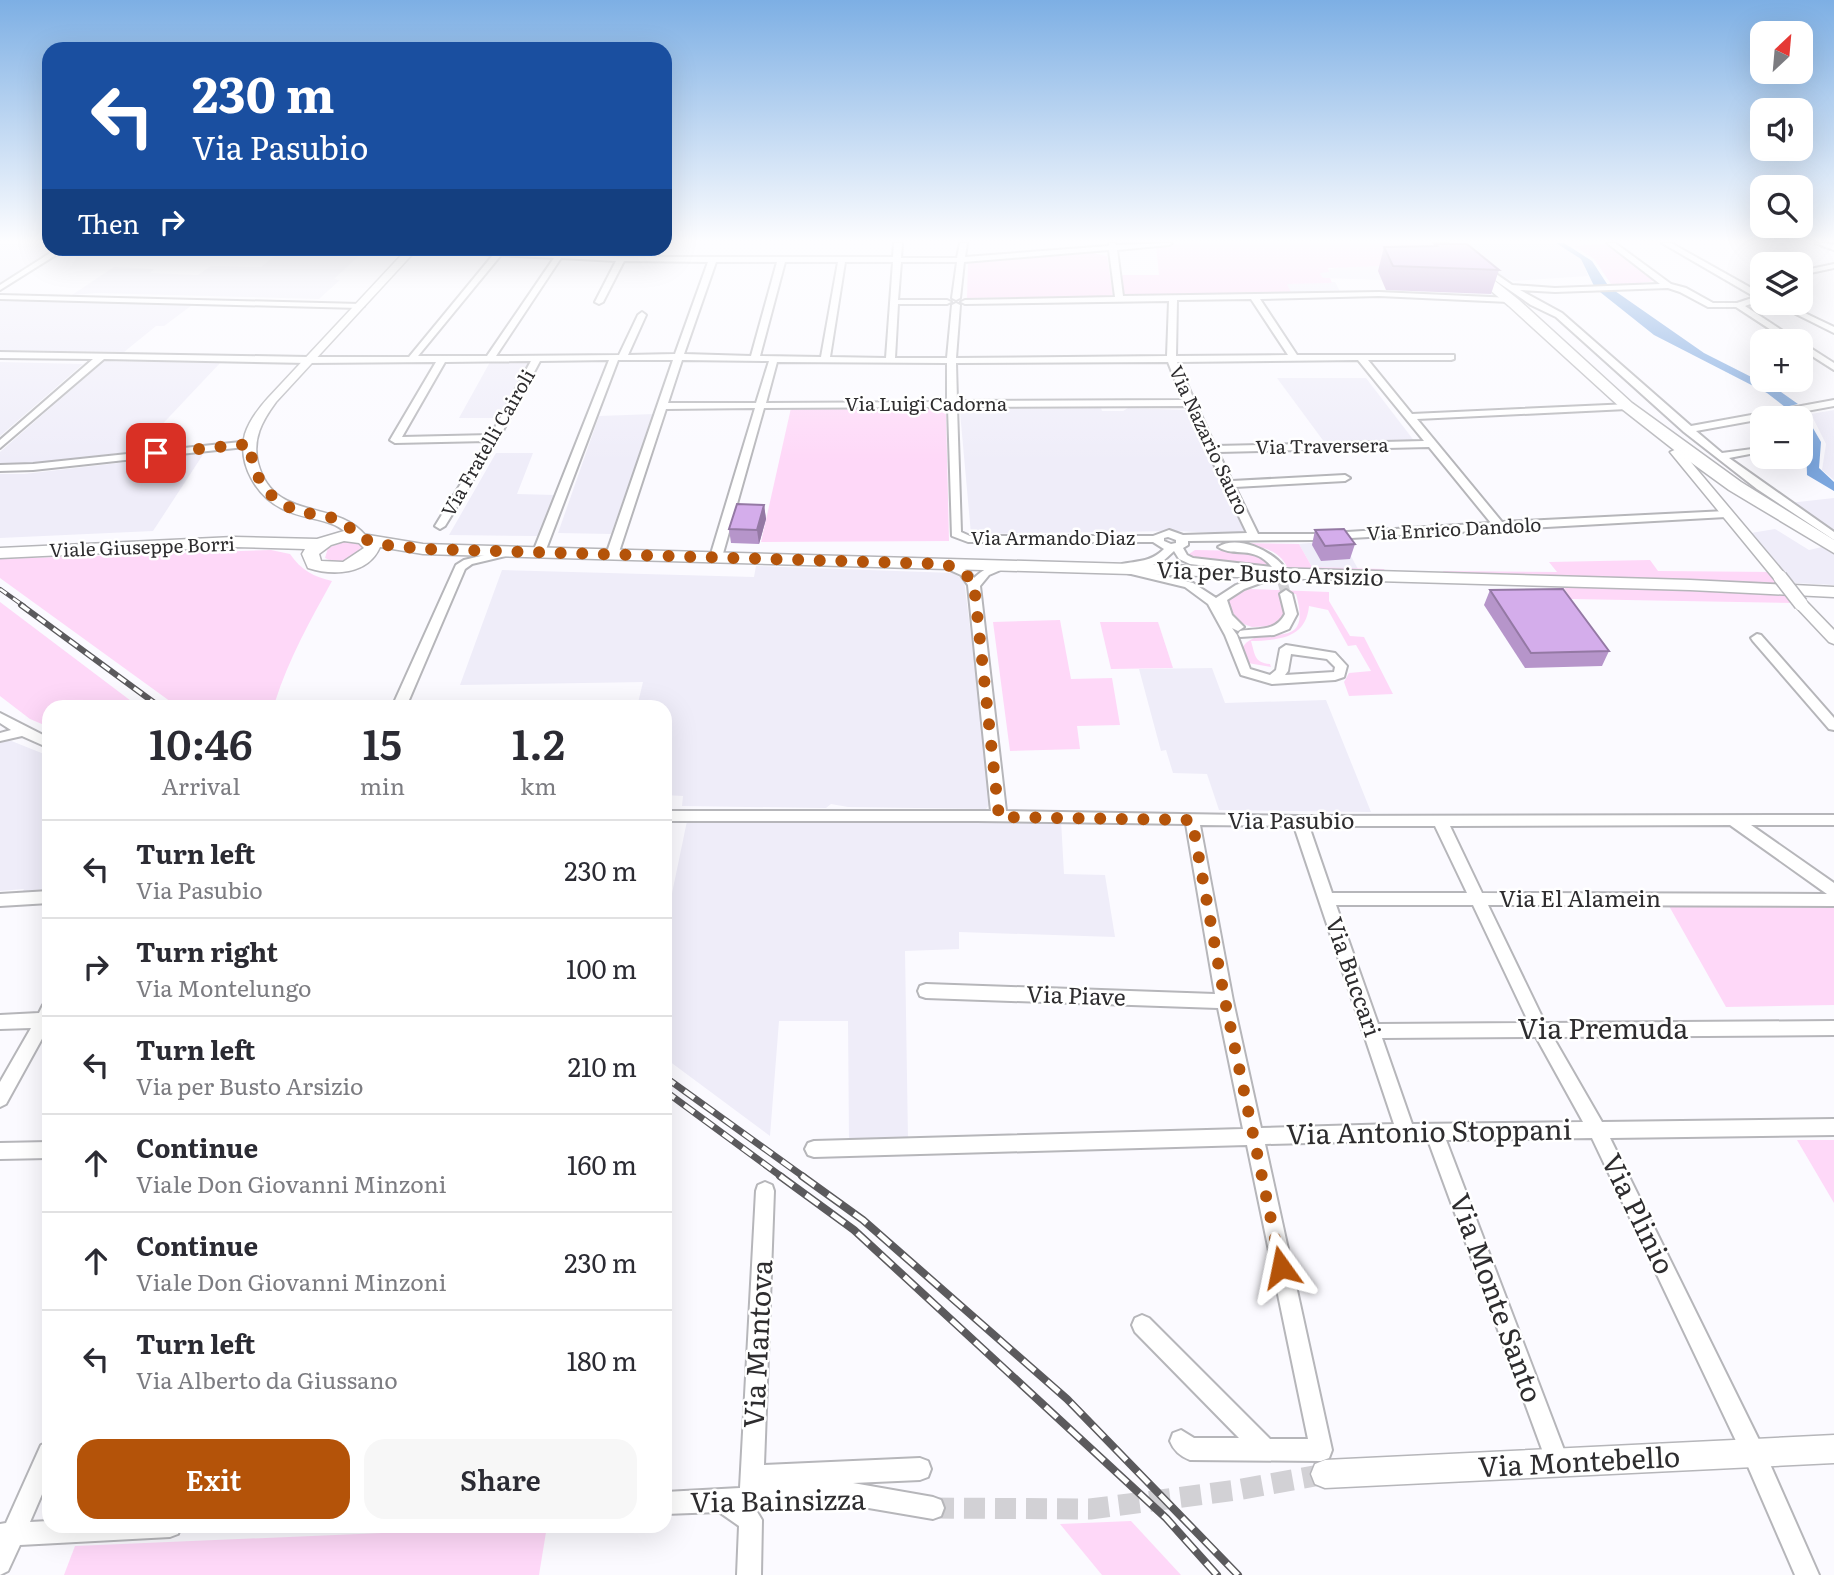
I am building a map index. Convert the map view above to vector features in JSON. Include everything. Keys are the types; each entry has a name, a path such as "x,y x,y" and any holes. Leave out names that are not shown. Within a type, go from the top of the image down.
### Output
{"main road":[{"path":"1535,316 1627,406 1735,486 1834,548"},
{"path":"361,560 372,549 364,538"},
{"path":"364,538 423,549 386,553 331,568 314,564 326,539 364,538"},
{"name":"Viale Giuseppe Borri","path":"3,552 234,542 275,544 326,539"},
{"name":"Via per Busto Arsizio","path":"423,549 1072,568 1275,571 1321,575 1831,591"}],"street":[{"path":"326,539 275,499 261,484 252,467 250,444 260,416 350,316"},
{"path":"412,358 446,316"},
{"path":"489,359 518,316"},
{"path":"539,552 618,358 641,316"},
{"path":"611,555 692,316"},
{"path":"755,358 766,316"},
{"path":"825,360 832,316"},
{"path":"890,361 892,316"},
{"name":"Via Armando Diaz","path":"954,316 950,360 957,534 980,539 1157,539 1162,545 1178,544"},
{"name":"Via Nazario Sauro","path":"1172,316 1171,359 1189,403 1255,538"},
{"path":"1267,316 1294,358"},
{"path":"1560,316 1686,430 1782,505 1834,537"},
{"path":"1756,316 1775,329"},
{"path":"1806,316 1834,330"},
{"path":"1813,353 1834,366"},
{"path":"0,355 308,360 678,357 890,361 1451,357"},
{"path":"0,445 101,357"},
{"path":"443,358 395,440 494,438"},
{"path":"716,558 774,358"},
{"path":"1361,358 1500,527"},
{"name":"Via Fratelli Cairoli","path":"440,526 494,438 537,359"},
{"name":"Via Luigi Cadorna","path":"663,406 1189,403"},
{"path":"1686,430 1834,403"},
{"path":"1408,417 1627,406"},
{"path":"0,468 33,467 250,444"},
{"name":"Via Traversera","path":"1211,449 1432,444"},
{"path":"1684,450 1676,452 1711,491 1726,514 1801,604 1834,639"},
{"path":"1720,456 1750,451"},
{"path":"1228,484 1345,478"},
{"name":"Via Enrico Dandolo","path":"1178,544 1500,527 1615,517 1726,514"},
{"path":"1178,544 1182,556 1190,561 1321,575"},
{"path":"1072,568 1141,565 1165,556 1178,544 1248,548 1267,555 1275,571 1240,587 1221,600 1226,616 1237,632 1237,654 1245,672 1272,680 1335,676 1340,674 1342,666 1331,656 1286,649 1282,671 1272,680"},
{"path":"402,700 460,567 468,562 515,551"},
{"path":"945,564 965,573 974,585 999,817"},
{"path":"974,585 985,573 1004,566"},
{"path":"1119,569 1189,585 1213,602 1237,632"},
{"path":"1237,632 1274,631 1290,621 1286,594"},
{"path":"1757,638 1834,726"},
{"path":"0,716 42,740"},
{"path":"0,737 23,731"},
{"name":"Via Pasubio","path":"672,816 1300,821 1834,820"},
{"path":"1181,1441 1190,1449 1266,1450 1323,1462 1225,1001 1192,820"},
{"path":"1733,820 1834,891"},
{"name":"Via Buccari","path":"1300,821 1406,1132"},
{"name":"Via Plinio","path":"1440,821 1540,1030 1597,1129 1754,1454 1807,1575"},
{"path":"0,900 42,897"},
{"name":"Via El Alamein","path":"1326,899 1834,900"},
{"name":"Via Piave","path":"926,992 1225,1001"},
{"path":"0,1022 42,1016"},
{"path":"0,1099 42,1022"},
{"name":"Via Premuda","path":"1371,1031 1834,1028"},
{"name":"Via Antonio Stoppani","path":"814,1149 1406,1132 1834,1127"},
{"name":"Via Monte Santo","path":"1434,1132 1558,1463"},
{"path":"0,1151 42,1150"},
{"name":"Via Mantova","path":"751,1487 765,1191"},
{"path":"1142,1325 1266,1450"},
{"name":"Via Montebello","path":"1323,1462 1558,1463 1834,1450"},
{"path":"0,1563 6,1534 42,1466"},
{"path":"751,1487 920,1469"},
{"name":"Via Bainsizza","path":"672,1503 722,1500 751,1487 851,1494 933,1508"},
{"path":"722,1500 751,1520 749,1575"},
{"path":"6,1534 42,1532"}],"shaded area":[{"path":"0,316 177,316 164,326 156,326 124,352 0,350"},
{"path":"104,361 220,363 137,451 36,463 0,463 0,452"},
{"path":"0,362 83,364 0,436"},
{"path":"490,362 529,362 501,418 459,418"},
{"path":"1277,378 1366,378 1415,442 1325,443"},
{"path":"791,408 930,408 946,414 949,541 761,542"},
{"path":"1101,408 1102,411 1123,411 1128,408 1186,410 1244,530 1242,534 1175,531 971,534 960,412 969,409"},
{"path":"1834,410 1834,480 1822,470 1826,444 1813,414"},
{"path":"654,414 611,534 558,533 599,416"},
{"path":"204,453 153,531 0,538 0,474 24,474"},
{"path":"496,453 533,453 517,494 555,495 542,532 537,536 449,535"},
{"path":"1834,498 1834,530 1789,503"},
{"path":"1775,529 1809,550 1822,547 1834,554 1834,585 1795,583 1751,533"},
{"path":"1342,540 1358,569 1312,567 1299,544"},
{"path":"346,541 358,541 364,549 341,561 325,558 328,548"},
{"path":"1240,543 1299,544 1312,567 1384,569 1386,573 1287,567 1273,552"},
{"path":"271,550 290,554 308,572 332,581 300,640 276,700 168,700 0,578 0,559"},
{"path":"1195,550 1246,551 1268,561 1270,567 1196,559 1189,554"},
{"path":"1650,560 1658,571 1773,572 1782,585 1444,574 1443,571 1557,572 1549,562"},
{"path":"756,566 953,573 964,580 992,801 986,809 848,807 831,804 826,808 682,806 683,796 672,795 672,700 639,700 643,682 460,685 502,570 754,577"},
{"path":"1563,586 1788,593 1796,603 1571,599"},
{"path":"1250,589 1329,592 1329,601 1350,636 1364,637 1393,694 1349,696 1344,682 1349,673 1371,671 1356,645 1348,646 1328,610 1309,606 1302,625 1289,636 1251,641 1258,660 1270,664 1271,667 1248,663 1241,651 1248,641 1290,632 1297,626 1300,614 1296,594 1282,593 1287,614 1276,626 1252,627 1235,621 1226,603 1230,596"},
{"path":"0,602 130,700 42,700 42,724 30,719 0,696"},
{"path":"1060,620 1071,679 1112,678 1120,725 1077,726 1080,749 1010,751 993,622"},
{"path":"1100,622 1158,622 1173,668 1111,669"},
{"path":"1212,668 1225,703 1326,700 1371,812 1219,810 1207,774 1173,773 1166,750 1161,751 1139,669"},
{"path":"9,740 42,753 42,904 14,906 24,889 0,891 0,743"},
{"path":"1061,820 1064,874 1105,875 1115,937 959,932 959,949 905,951 908,1139 849,1142 848,1021 779,1021 770,1136 672,1063 672,893 687,821"},
{"path":"1669,906 1834,907 1834,1005 1726,1007"},
{"path":"1797,1140 1834,1140 1834,1203"},
{"path":"1131,1521 1181,1575 1102,1575 1060,1524"},
{"path":"382,1533 546,1533 539,1575 64,1575 75,1546"}],"water":[{"path":"1631,316 1652,316 1704,353 1750,376 1750,384 1654,335"},
{"path":"1765,392 1781,392 1798,404 1784,406"},
{"path":"1813,428 1821,442 1819,468 1834,482 1834,491 1807,475 1807,469 1813,469"}],"building":[{"path":"737,504 764,505 757,530 729,529"},
{"path":"1344,529 1355,544 1325,546 1315,530"},
{"path":"1563,589 1609,651 1531,653 1490,590"}],"tunnel":[{"path":"1278,567 1286,594"},
{"path":"933,1508 1090,1509 1237,1490 1325,1474"}],"railway":[{"path":"0,589 24,606"},
{"path":"21,605 150,700"},
{"path":"672,1082 804,1177"},
{"path":"672,1096 782,1177"},
{"path":"780,1176 854,1230 1166,1518 1217,1575"},
{"path":"802,1176 863,1220 1067,1399 1238,1575"}],"route":[{"path":"156,453 250,444 252,467 261,484 275,499 289,508 338,520 349,525 359,536 381,543 423,549 945,564 965,573 974,585 999,817 1192,820 1225,1001 1281,1267"}]}
